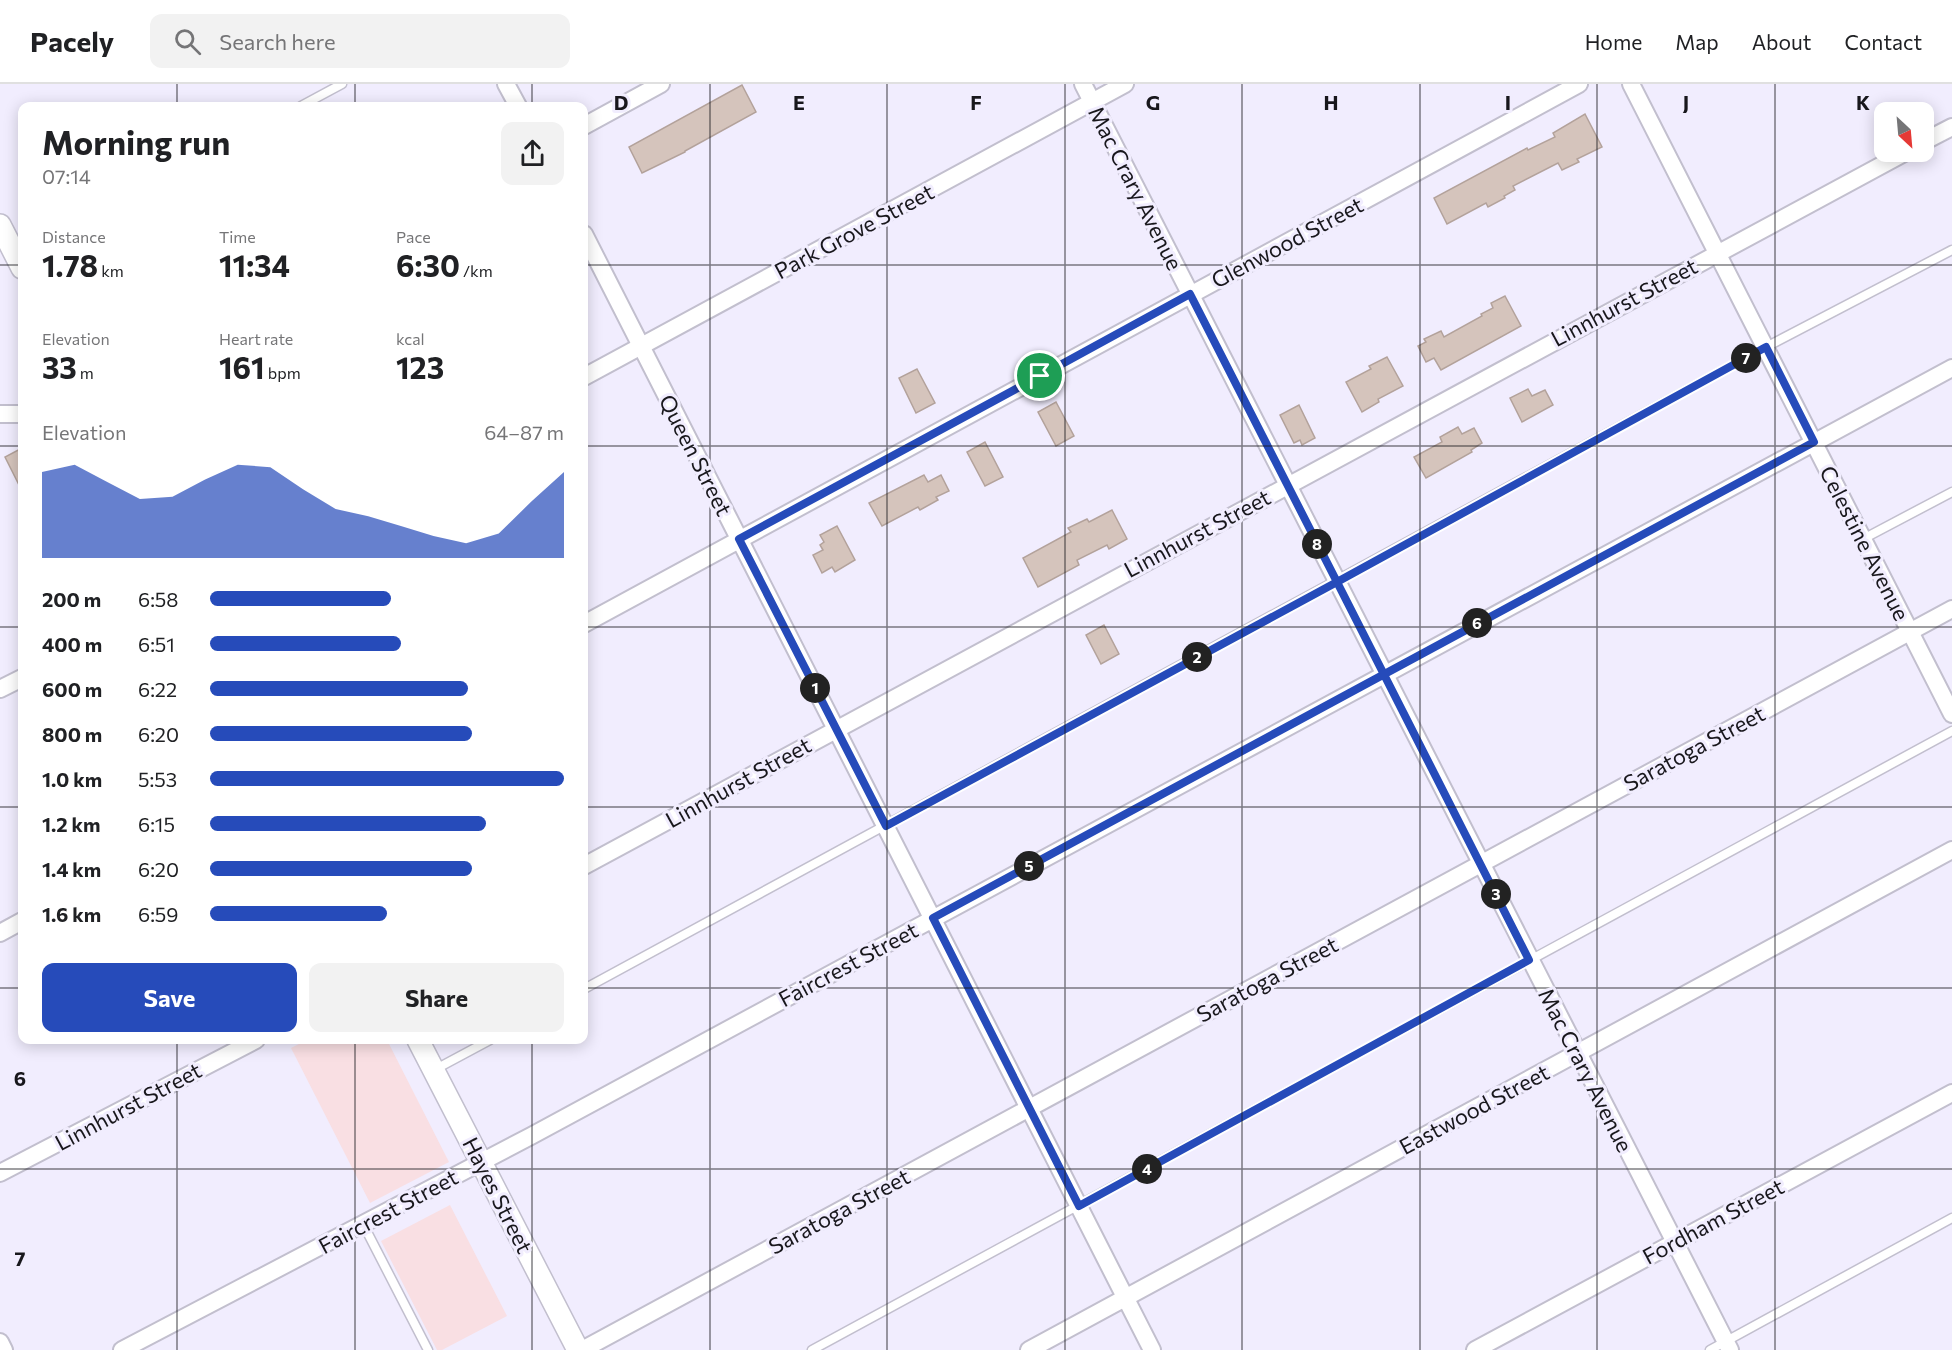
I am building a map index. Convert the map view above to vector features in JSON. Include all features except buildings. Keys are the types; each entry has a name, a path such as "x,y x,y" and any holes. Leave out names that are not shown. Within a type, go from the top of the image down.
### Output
{"street":[{"path":"506,84 516,102"},
{"path":"588,124 661,84"},
{"name":"Mac Crary Avenue","path":"1083,84 1728,1346"},
{"name":"Park Grove Street","path":"588,375 1125,84"},
{"name":"Glenwood Street","path":"588,622 1579,84"},
{"name":"Celestine Avenue","path":"1631,84 1952,714"},
{"path":"1934,136 1952,127"},
{"name":"Linnhurst Street","path":"588,864 1287,484 1887,162"},
{"path":"0,225 18,260"},
{"name":"Queen Street","path":"588,242 1152,1350"},
{"name":"Faircrest Street","path":"122,1350 481,1162 1952,368"},
{"path":"0,414 18,414"},
{"name":"Saratoga Street","path":"580,1350 1952,609"},
{"path":"0,689 18,680"},
{"name":"Eastwood Street","path":"1029,1350 1952,850"},
{"path":"0,933 18,923"},
{"name":"Linnhurst Street","path":"0,1173 248,1044"},
{"name":"Hayes Street","path":"420,1044 580,1350"},
{"name":"Fordham Street","path":"1475,1350 1952,1093"},
{"path":"0,1342 4,1350"}],"lane":[{"path":"308,102 342,84"},
{"path":"588,987 1766,347 1952,250"},
{"path":"1863,539 1952,492"},
{"path":"812,1350 1952,731"},
{"path":"434,1070 483,1044"},
{"path":"1710,1350 1728,1346 1952,1218"},
{"path":"363,1224 428,1350"}],"shaded area":[{"path":"299,1044 389,1044 449,1162 370,1203 291,1048"},
{"path":"450,1205 507,1316 442,1350 437,1350 381,1241"}],"route":[{"path":"1040,376 739,539 886,826 1337,582 1383,674 1529,960 1079,1206 933,918 1383,674 1814,442 1766,347 1337,582 1190,294 1040,376"}]}
